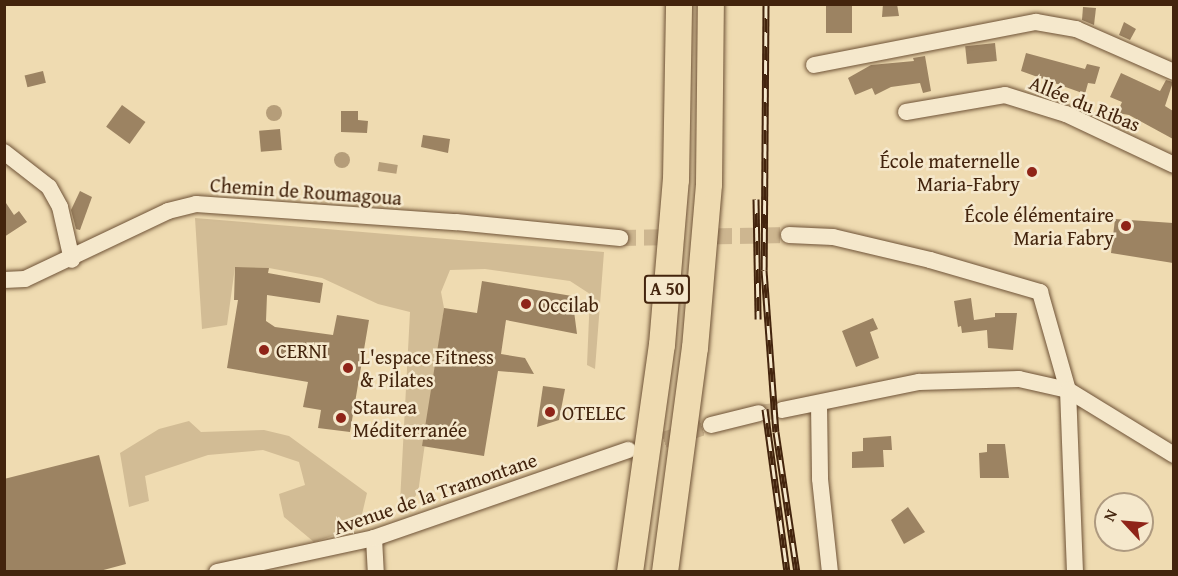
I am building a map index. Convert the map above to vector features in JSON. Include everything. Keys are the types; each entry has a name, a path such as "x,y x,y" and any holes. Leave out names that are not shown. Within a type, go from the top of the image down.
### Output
{"highway":[{"name":"A 50","path":"630,572 662,345 676,180 679,4"},
{"name":"A 50","path":"665,572 696,336 709,184 711,4"}],"street":[{"path":"814,65 1036,22 1076,29 1173,72"},
{"name":"Allée du Ribas","path":"906,111 1005,95 1066,114 1173,165"},
{"path":"4,152 49,187 60,207 72,260"},
{"name":"Chemin de Roumagoua","path":"4,280 25,279 72,260 168,211 196,204 456,222 620,238"},
{"path":"789,235 833,237 930,260 1040,292 1068,390 1075,572"},
{"path":"782,410 954,379 1019,379 1068,390 1173,455"},
{"path":"819,404 820,479 830,572"},
{"path":"711,425 759,413"},
{"name":"Avenue de la Tramontane","path":"217,572 374,538 628,450"},
{"path":"374,538 376,572"}],"shaded area":[{"path":"274,105 282,113 274,121 266,113"},
{"path":"339,152 345,152 350,160 348,166 339,168 334,163 334,157"},
{"path":"379,162 398,165 396,174 378,171"},
{"path":"195,218 604,252 595,369 587,365 590,294 570,281 485,269 450,270 441,292 444,308 418,493 410,502 400,502 410,312 378,304 322,278 269,268 235,267 227,325 202,329"},
{"path":"189,421 201,432 264,430 289,436 367,493 359,527 314,542 284,517 279,494 305,485 299,462 263,450 208,455 145,476 149,501 129,507 120,453 159,429"}],"building":[{"path":"883,4 897,4 899,16 882,17"},
{"path":"826,6 852,6 852,33 826,33"},
{"path":"1083,7 1096,8 1094,25 1082,20"},
{"path":"1124,22 1136,29 1130,40 1119,35"},
{"path":"995,43 997,61 967,64 965,46"},
{"path":"1026,53 1085,69 1087,64 1100,67 1095,84 1088,83 1085,94 1021,71"},
{"path":"925,56 931,91 923,93 920,83 891,87 875,95 872,88 855,95 848,78 871,65 914,61 913,58"},
{"path":"43,71 46,83 27,87 25,76"},
{"path":"1121,73 1160,91 1166,80 1173,82 1165,106 1173,111 1173,139 1129,115 1117,113 1122,102 1110,97"},
{"path":"122,105 145,122 130,144 106,127"},
{"path":"341,111 358,111 358,120 368,121 367,133 341,132"},
{"path":"280,129 282,150 261,152 259,131"},
{"path":"423,135 450,139 448,153 421,147"},
{"path":"80,191 92,197 80,230 76,229 71,210"},
{"path":"4,200 14,215 19,211 27,222 4,237"},
{"path":"1115,219 1173,223 1173,263 1111,253"},
{"path":"235,267 269,268 268,273 323,283 320,303 267,295 266,321 275,327 333,335 337,315 369,320 350,432 318,428 321,410 303,407 308,382 227,368 238,300 234,300"},
{"path":"482,281 572,296 577,334 506,320 501,354 525,358 534,374 498,371 484,456 422,446 444,308 477,313"},
{"path":"971,298 974,320 995,317 995,313 1017,313 1013,350 988,348 987,330 962,333 961,326 958,327 954,301"},
{"path":"873,318 878,329 870,332 879,358 856,367 842,331"},
{"name":"OTELEC","path":"543,386 565,389 559,420 537,427"},
{"path":"891,436 892,450 883,450 884,467 852,468 852,452 863,451 863,438"},
{"path":"987,444 1005,444 1009,478 980,478 979,453 987,452"},
{"path":"99,455 126,564 96,572 4,572 4,479"},
{"path":"908,507 925,532 904,544 891,520"}],"tunnel":[{"path":"620,238 789,235"},
{"path":"759,413 782,410"},
{"path":"641,447 711,425"}],"railway":[{"path":"766,4 764,270 776,432 797,572"},
{"path":"756,199 758,319"},
{"path":"765,409 787,572"}],"place":[{"name":"École maternelle Maria-Fabry","path":"1032,172"},
{"name":"École élémentaire Maria Fabry","path":"1126,226"},
{"name":"Occilab","path":"526,304"},
{"name":"CERNI","path":"264,350"},
{"name":"L'espace Fitness & Pilates","path":"348,368"},
{"name":"OTELEC","path":"550,412"},
{"name":"Staurea Méditerranée","path":"341,418"}]}
